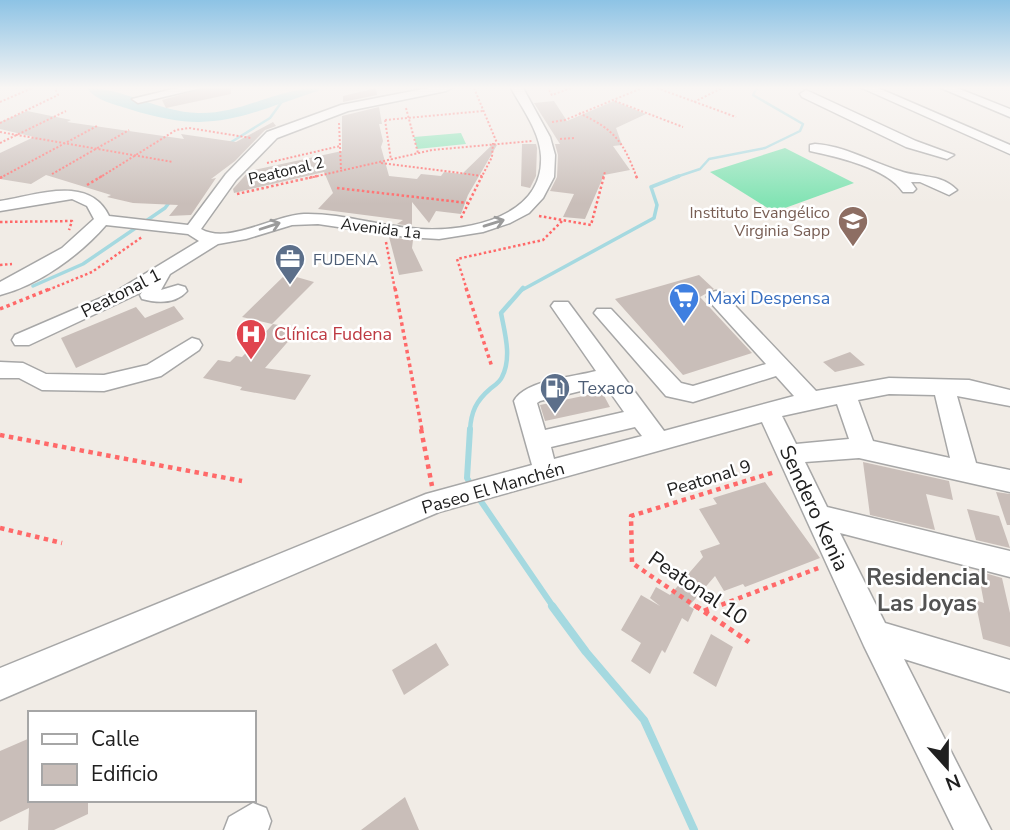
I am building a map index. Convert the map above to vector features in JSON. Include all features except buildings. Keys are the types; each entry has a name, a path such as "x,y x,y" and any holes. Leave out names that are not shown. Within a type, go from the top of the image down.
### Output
{"street":[{"path":"192,230 211,201 238,169 272,135 294,127"},
{"name":"Avenida 1a","path":"102,220 192,230 199,235 215,238 233,238 297,219 423,234 454,233 506,219 535,201 547,175 548,158 538,127"},
{"path":"879,127 911,145 947,155"},
{"path":"958,127 1010,149"},
{"path":"940,172 947,155 959,144"},
{"path":"875,167 856,171 814,149 826,148 902,177 923,178 949,190"},
{"path":"846,155 861,152 902,177"},
{"path":"0,289 43,269 80,245 102,220 99,208 83,196 16,188"},
{"path":"0,206 67,194"},
{"name":"Peatonal 1","path":"22,340 122,296 215,238"},
{"path":"169,268 149,295 160,297 178,292"},
{"path":"0,276 43,269"},
{"path":"716,297 811,400"},
{"path":"561,306 658,441"},
{"path":"604,313 674,390 692,394 781,367"},
{"path":"0,370 23,371 41,382 104,383 153,371 192,345"},
{"path":"546,472 525,401 528,396 606,377 612,378"},
{"name":"Paseo El Manchén","path":"0,684 462,495 811,400 889,386 969,388 1010,398"},
{"path":"944,387 966,471"},
{"path":"845,394 864,449"},
{"name":"Sendero Kenia","path":"768,411 875,635 973,830"},
{"path":"537,442 641,417"},
{"path":"791,460 864,449 1010,481"},
{"path":"818,516 1010,564"},
{"path":"875,635 1010,676"}],"path":[{"path":"0,143 33,127"},
{"path":"0,178 96,127"},
{"path":"339,127 341,170"},
{"path":"386,127 391,160"},
{"path":"411,127 418,153"},
{"path":"454,233 492,158 495,143 489,127"},
{"path":"609,127 622,139 638,180"},
{"path":"67,194 176,130 189,128 267,141"},
{"path":"52,174 129,130"},
{"path":"0,132 173,162"},
{"name":"Peatonal 2","path":"211,201 418,153 495,143 574,138"},
{"path":"238,169 340,146"},
{"path":"375,163 483,176"},
{"path":"519,212 591,225 605,173"},
{"path":"337,188 468,204"},
{"path":"0,222 72,221 68,232"},
{"path":"492,367 457,259 543,240 562,221"},
{"path":"0,309 92,272 148,225"},
{"path":"383,230 462,495"},
{"path":"0,435 242,481"},
{"name":"Peatonal 9","path":"631,516 791,460"},
{"name":"Peatonal 10","path":"631,516 632,563 750,642"},
{"path":"0,528 62,543"},
{"path":"704,611 839,560"}],"green space":[{"path":"461,133 466,144 417,149 414,137"},
{"path":"785,148 854,183 774,212 710,172"}],"waterway":[{"path":"228,144 256,127"},
{"path":"679,176 700,169 709,159 765,148 800,131 802,127"},
{"path":"522,290 654,218 657,205 651,187 679,176"},
{"path":"673,178 679,176"},
{"path":"33,286 83,264 165,208 172,199"},
{"path":"470,430 478,402 500,380 507,362 501,313 523,288"},
{"path":"470,429 467,478 473,488"},
{"path":"478,497 554,608"},
{"path":"552,606 586,652 644,720 694,830"}],"place":[{"name":"Instituto Evangélico Virginia Sapp","path":"853,248"},
{"name":"FUDENA","path":"290,286"},
{"name":"Maxi Despensa","path":"684,325"},
{"name":"Clínica Fudena","path":"251,361"},
{"name":"Texaco","path":"555,415"}],"district":[{"name":"Residencial Las Joyas","path":"927,590"}]}
